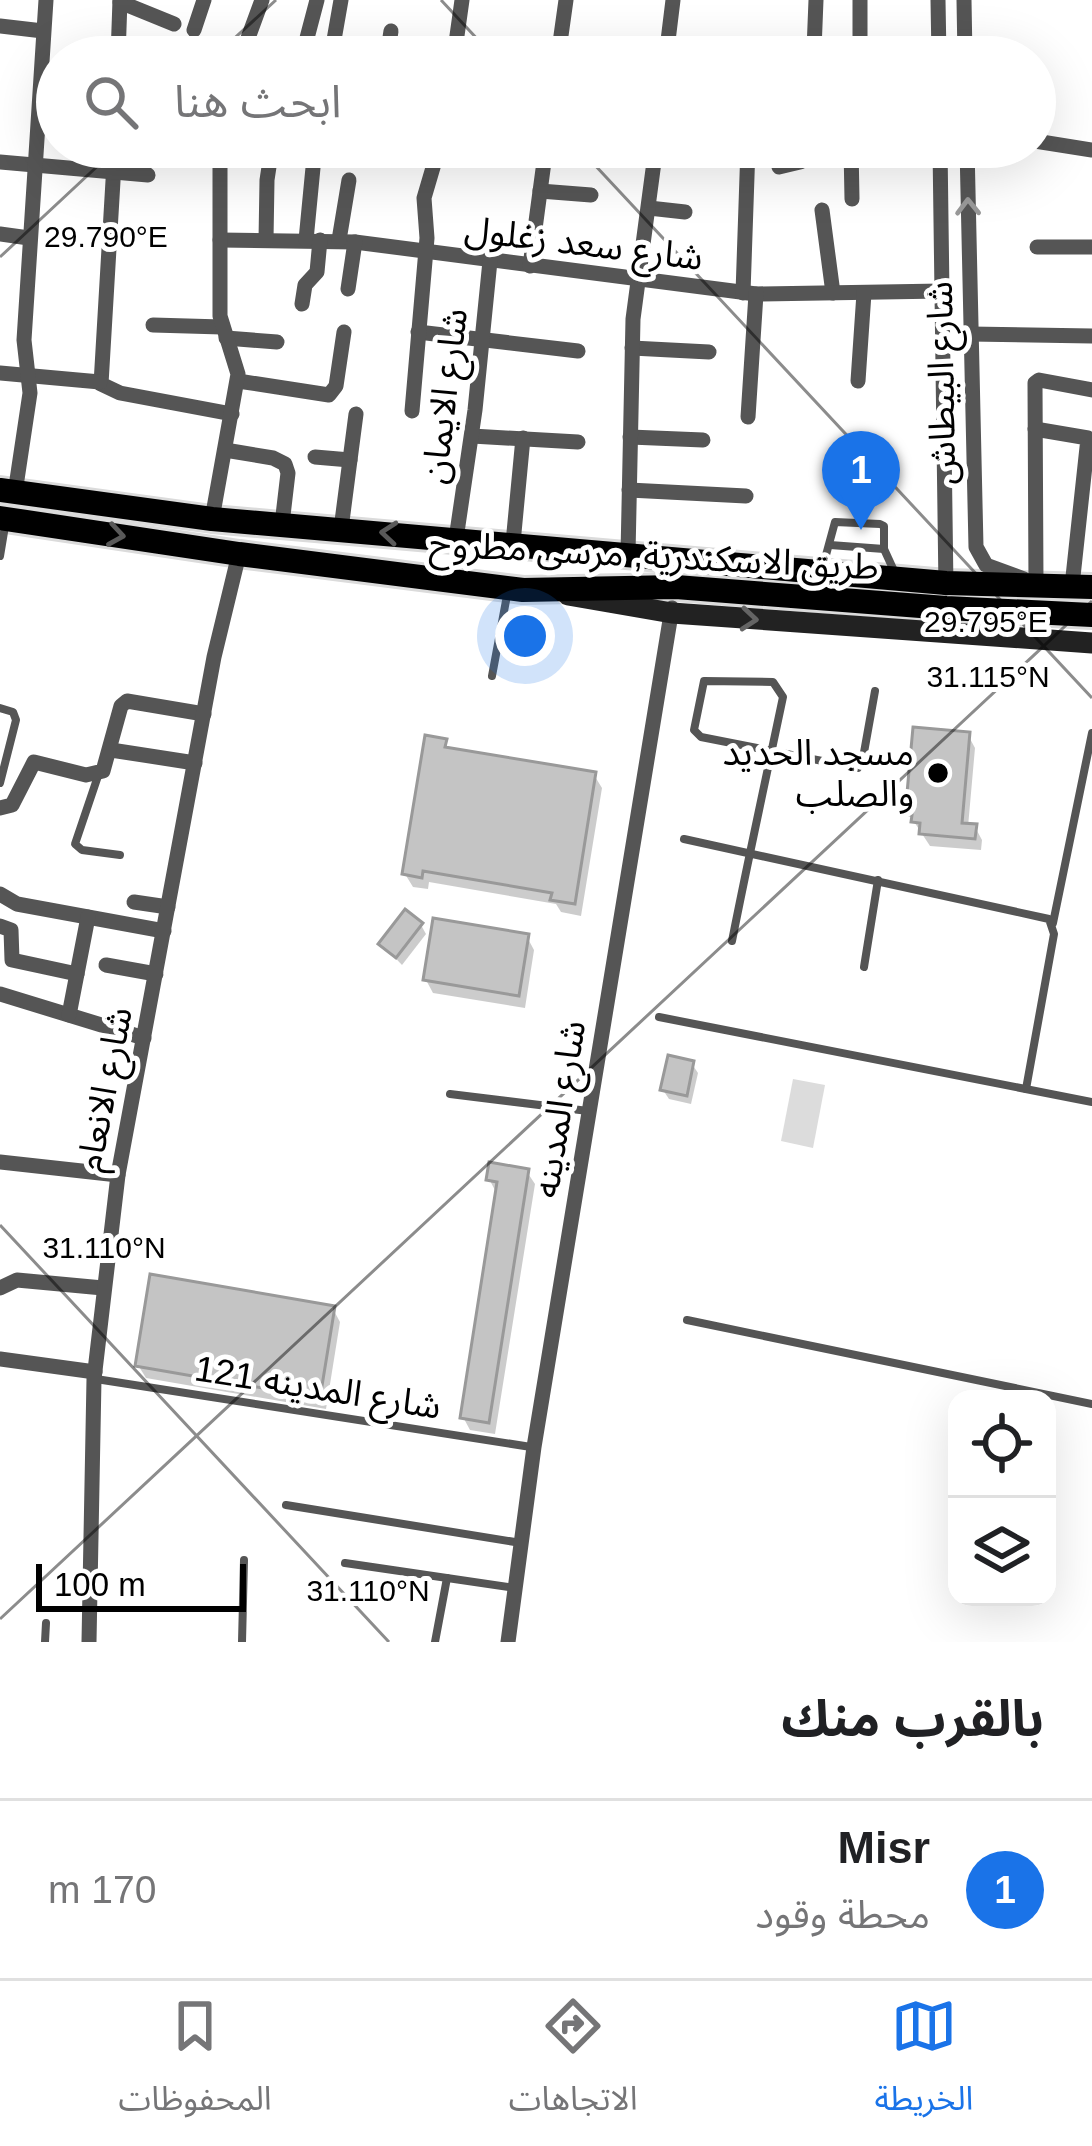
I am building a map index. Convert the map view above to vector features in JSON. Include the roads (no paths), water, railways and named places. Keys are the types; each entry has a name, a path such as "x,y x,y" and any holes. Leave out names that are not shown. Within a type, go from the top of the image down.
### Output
{"main road":[{"name":"طريق الاسكندرية, مرسى مطروح","path":"8,492 212,519 900,579 946,596 1092,615"},
{"name":"طريق الاسكندرية, مرسى مطروح","path":"3,518 445,582 674,600 946,596 1033,585 1082,586"},
{"path":"445,582 454,561 456,538"},
{"path":"516,589 514,561 519,543"},
{"path":"674,600 1092,643"}],"street":[{"path":"43,36 46,0"},
{"path":"194,30 204,0"},
{"path":"249,36 262,0"},
{"path":"308,36 317,0"},
{"path":"335,36 341,0"},
{"path":"457,36 462,0"},
{"path":"561,36 566,0"},
{"path":"669,36 673,0"},
{"path":"804,0 816,1 815,36"},
{"path":"860,0 860,36"},
{"path":"938,0 939,36"},
{"path":"964,0 965,36"},
{"path":"119,36 120,1 174,24"},
{"path":"0,26 43,31"},
{"path":"390,36 391,31"},
{"path":"8,492 29,402 24,340 36,126"},
{"path":"1056,144 1092,150"},
{"path":"0,162 36,166"},
{"path":"60,168 148,175"},
{"path":"100,382 114,168"},
{"path":"212,519 238,381 236,361 224,333 220,168"},
{"path":"266,240 271,168"},
{"path":"302,304 305,285 317,272 315,168"},
{"path":"412,411 426,253 424,198 433,168"},
{"path":"530,266 543,168"},
{"path":"628,554 632,348 654,168"},
{"path":"748,168 748,417"},
{"path":"851,168 852,199"},
{"name":"شارع البيطاش","path":"940,168 946,596"},
{"name":"شارع البيطاش","path":"967,168 973,482 979,557 986,565 1033,585"},
{"path":"348,289 349,180"},
{"path":"540,191 591,195"},
{"path":"649,208 685,212"},
{"path":"822,210 833,293"},
{"path":"0,234 29,238"},
{"name":"شارع سعد زغلول","path":"220,240 347,241 749,294 942,291"},
{"path":"1037,247 1092,247"},
{"name":"شارع الايمان","path":"456,538 490,261"},
{"path":"858,381 864,292"},
{"path":"153,325 277,342"},
{"path":"238,381 329,395 337,386 344,332"},
{"path":"418,332 578,351"},
{"path":"970,334 1092,336"},
{"path":"632,348 709,352"},
{"path":"0,373 100,382 120,393 232,414"},
{"path":"1033,585 1036,380 1092,390"},
{"path":"341,529 356,414"},
{"path":"1035,429 1088,438 1082,586"},
{"path":"472,436 578,442"},
{"path":"630,436 703,440"},
{"path":"519,543 523,439"},
{"path":"225,450 278,458 285,464 282,524"},
{"path":"315,457 350,460"},
{"path":"944,483 973,482"},
{"path":"629,490 746,496"},
{"name":"شارع الانعام","path":"89,1642 94,1376 118,1175 239,554"},
{"name":"شارع المدينه","path":"508,1642 533,1447 674,600"},
{"path":"0,808 12,805 34,762 99,774 107,766 127,701 205,714"},
{"path":"112,750 195,764"},
{"path":"0,894 17,904 164,932"},
{"path":"134,902 168,907"},
{"path":"69,1015 88,917"},
{"path":"0,926 11,929 13,961 77,974"},
{"path":"106,965 156,974"},
{"path":"0,994 144,1038"},
{"path":"0,1162 118,1175"},
{"path":"0,1288 11,1280 103,1288"},
{"path":"0,1359 94,1376"}],"lane":[{"path":"0,556 3,518"},
{"path":"809,571 826,555 836,522 880,524 885,528 884,549 900,579"},
{"path":"830,544 884,549"},
{"path":"492,676 516,589"},
{"path":"732,941 771,752 783,697 778,686 704,681 696,734 771,752 858,768 875,691"},
{"path":"0,708 13,712 16,720 0,783"},
{"path":"1026,1089 1092,733"},
{"path":"99,774 75,844 82,850 120,855"},
{"path":"684,839 1039,914 1053,925"},
{"path":"864,967 878,880"},
{"path":"659,1017 1092,1102"},
{"path":"450,1094 590,1111"},
{"path":"687,1320 1092,1404"},
{"name":"شارع المدينه 121","path":"94,1376 533,1447"},
{"path":"286,1505 521,1543"},
{"path":"242,1642 244,1560"},
{"path":"346,1564 515,1588"},
{"path":"435,1642 447,1578"},
{"path":"45,1642 46,1623"}],"place":[{"name":"Misr","path":"861,530"},
{"name":"مسجد الحديد والصلب","path":"938,773"}]}
